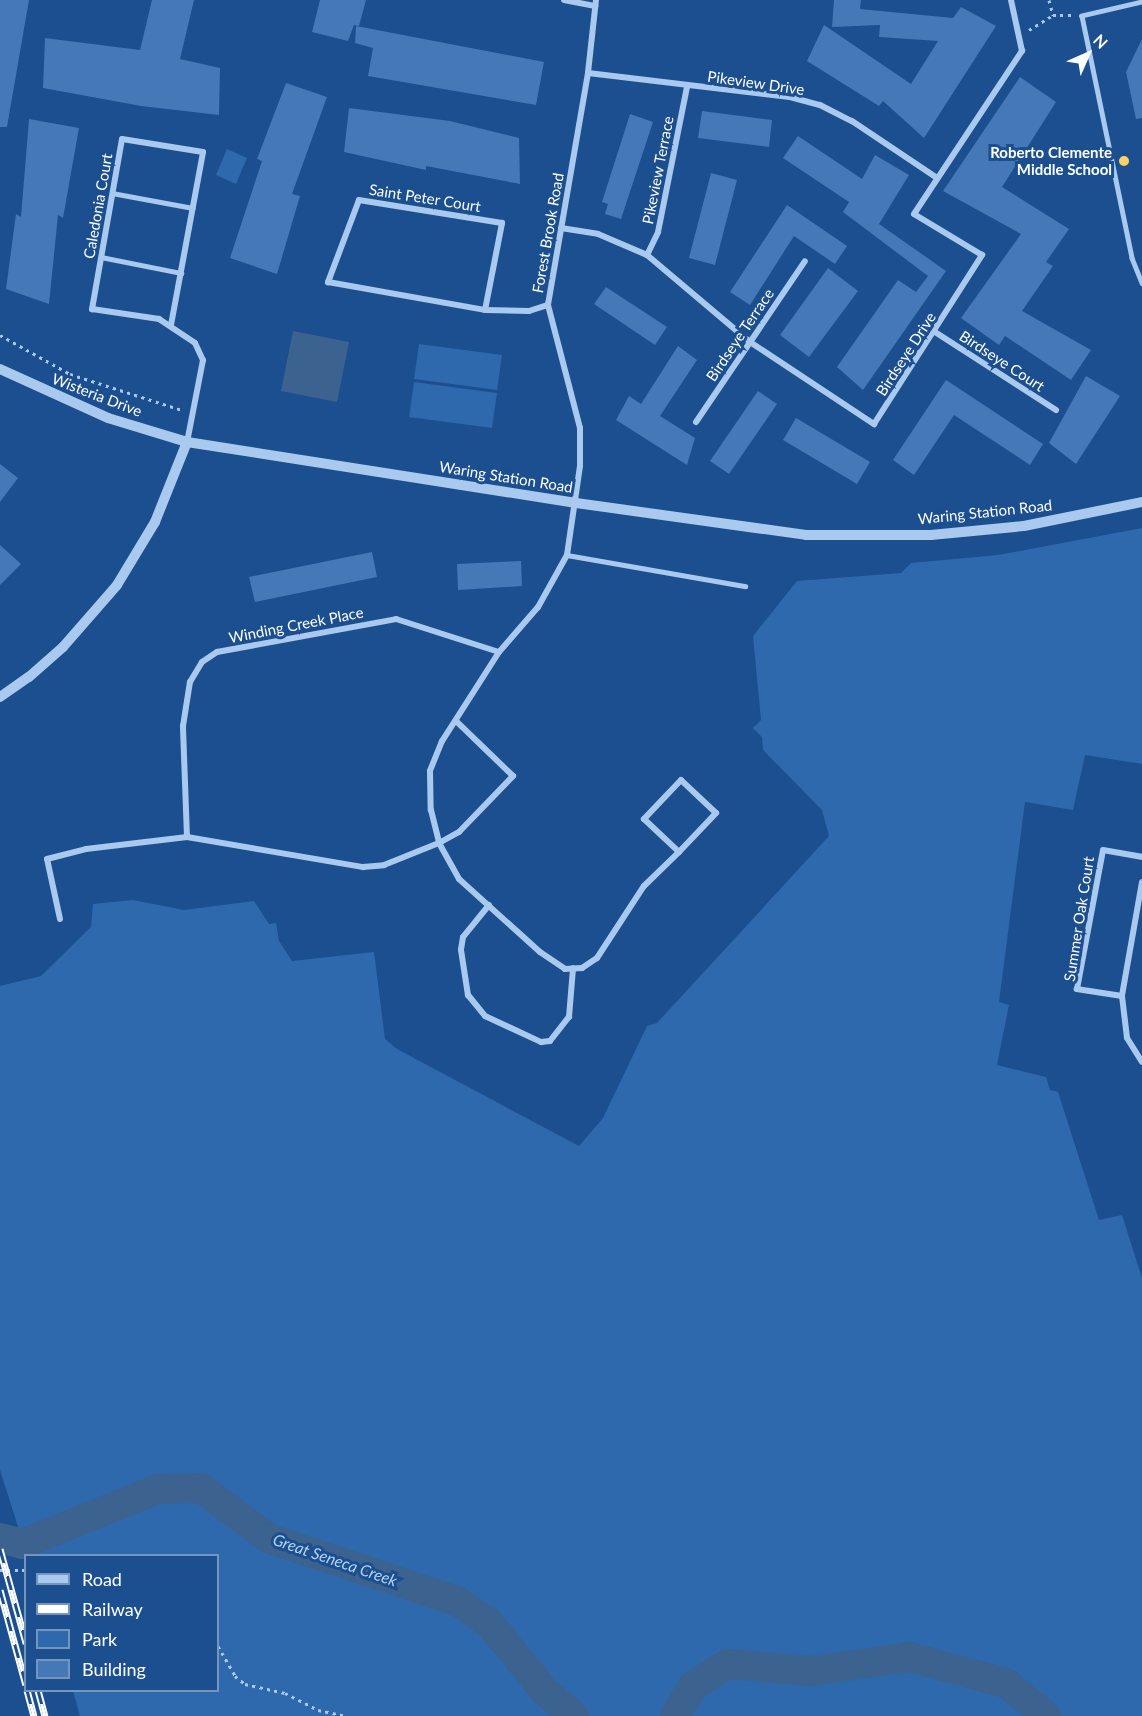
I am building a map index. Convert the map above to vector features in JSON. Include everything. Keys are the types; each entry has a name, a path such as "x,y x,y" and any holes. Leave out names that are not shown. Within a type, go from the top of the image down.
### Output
{"street":[{"path":"564,0 595,3"},
{"name":"Birdseye Drive","path":"561,228 598,234 647,255 750,342 874,424 935,332 982,255 914,214 1022,51 1011,0"},
{"name":"Forest Brook Road","path":"573,968 565,969 540,952 459,879 439,843 431,810 430,771 442,741 499,651 538,607 567,555 580,466 576,405 548,305 588,73 595,3"},
{"name":"Pikeview Drive","path":"588,73 687,87 790,97 820,105 852,122 937,178"},
{"name":"Pikeview Terrace","path":"647,255 658,232 687,87"},
{"name":"Caledonia Court","path":"171,325 203,152 122,139 92,309 171,325 195,342 203,360 187,441"},
{"name":"Saint Peter Court","path":"485,310 502,223 359,200 328,282 485,310 529,311 548,305"},
{"name":"Birdseye Terrace","path":"696,422 805,261"},
{"name":"Birdseye Court","path":"935,332 1056,410"},
{"name":"Wisteria Drive","path":"0,369 108,418 187,441"},
{"path":"0,697 30,677 63,647 117,585 155,522 187,441"},
{"name":"Waring Station Road","path":"187,441 576,504 806,535 931,535 1024,525 1142,502"},
{"name":"Winding Creek Place","path":"187,837 183,726 186,704 190,682 202,662 217,652 396,619 499,651"},
{"path":"60,919 47,859 128,842 187,837 363,867 384,865 439,843 459,832 513,776 456,721"},
{"path":"489,905 463,937 461,950 468,995 485,1016 541,1042 550,1041 568,1017 573,968 597,958 644,886 679,852 716,813 681,780 644,819 679,852"},
{"name":"Summer Oak Court","path":"1122,996 1077,989 1103,850 1142,856"},
{"path":"1142,882 1122,996 1127,1038 1142,1062"}],"lane":[{"path":"1142,2 1082,16 1132,258 1142,283"},
{"path":"112,193 193,208"},
{"path":"101,257 181,273"},
{"path":"567,555 745,586"}],"path":[{"path":"1049,0 1053,15"},
{"path":"1019,36 1053,15 1082,16"},
{"path":"0,334 70,374 131,396 193,412"},
{"path":"0,1570 24,1570"},
{"path":"219,1648 235,1676 245,1684 285,1693 318,1710 347,1716"}],"green space":[{"path":"227,149 247,158 236,184 216,175"},
{"path":"419,344 502,355 497,390 414,379"},
{"path":"414,382 497,393 492,428 409,417"},
{"path":"1142,528 1142,764 1085,755 1073,810 1025,802 999,1002 1009,1005 997,1065 1046,1077 1050,1090 1058,1092 1099,1220 1122,1215 1142,1278 1142,1716 80,1716 73,1692 219,1692 219,1554 27,1554 0,1470 0,986 41,976 91,927 93,904 133,900 184,910 254,901 269,924 276,923 279,941 292,961 374,952 385,1039 397,1049 579,1146 603,1118 647,1026 657,1023 829,836 822,810 763,750 762,737 753,728 761,720 753,636 797,581 901,573 911,563 998,555"}],"shaded area":[{"path":"293,331 349,342 337,402 281,391"}],"building":[{"path":"0,0 29,0 7,127 0,127"},
{"path":"152,0 194,0 180,59 220,68 219,115 141,106 43,88 45,38 140,50"},
{"path":"320,0 366,0 359,26 354,25 348,41 312,32"},
{"path":"834,0 861,0 860,9 953,18 961,7 996,26 924,138 883,101 879,106 807,61 824,25 911,84 938,41 879,37 880,25 832,27"},
{"path":"356,26 544,62 536,105 368,76 373,48 355,43"},
{"name":"Roberto Clemente Middle School","path":"1142,39 1142,118 1136,119 1126,72"},
{"path":"1020,77 1056,102 1002,187 1069,229 1046,262 1053,266 1022,311 1091,350 1071,380 1005,336 999,345 961,318 1021,234 943,191"},
{"path":"286,83 327,97 292,194 300,196 277,274 230,258 262,161 257,159"},
{"path":"349,108 450,121 519,138 520,184 426,166 426,170 344,152"},
{"path":"702,111 772,120 769,147 698,138"},
{"path":"630,114 653,122 621,219 605,214 608,204 602,202"},
{"path":"29,119 79,128 63,218 58,215 49,304 6,289 16,214 21,217"},
{"path":"798,136 862,179 875,155 909,175 879,224 946,271 863,390 837,367 898,280 916,292 928,276 843,212 849,202 783,158"},
{"path":"711,173 737,180 715,265 689,258"},
{"path":"787,205 847,246 835,264 794,236 750,305 730,292"},
{"path":"828,268 858,291 809,357 780,335"},
{"path":"606,287 667,327 655,345 594,304"},
{"path":"678,346 697,360 660,416 695,438 687,465 616,420 629,396 641,404"},
{"path":"1086,376 1120,396 1076,464 1049,443"},
{"path":"946,380 1043,444 1030,465 954,415 914,475 893,460"},
{"path":"758,391 777,404 729,474 710,461"},
{"path":"796,418 870,462 857,484 783,440"},
{"path":"0,464 18,478 0,502"},
{"path":"0,545 21,564 0,585"},
{"path":"372,552 377,577 255,602 249,577"},
{"path":"521,561 522,586 458,590 457,564"}],"waterway":[{"name":"Great Seneca Creek","path":"0,1538 22,1544 158,1489 201,1488 268,1538 459,1602 489,1623 544,1690 574,1716"},
{"name":"Great Seneca Creek","path":"675,1716 693,1686 728,1664 811,1671 910,1657 1006,1683 1046,1716"}],"railway":[{"path":"0,1549 24,1636"},
{"path":"0,1590 24,1678"},
{"path":"28,1692 34,1716"},
{"path":"39,1692 45,1716"}],"place":[{"name":"Roberto Clemente Middle School","path":"1124,161"}]}
